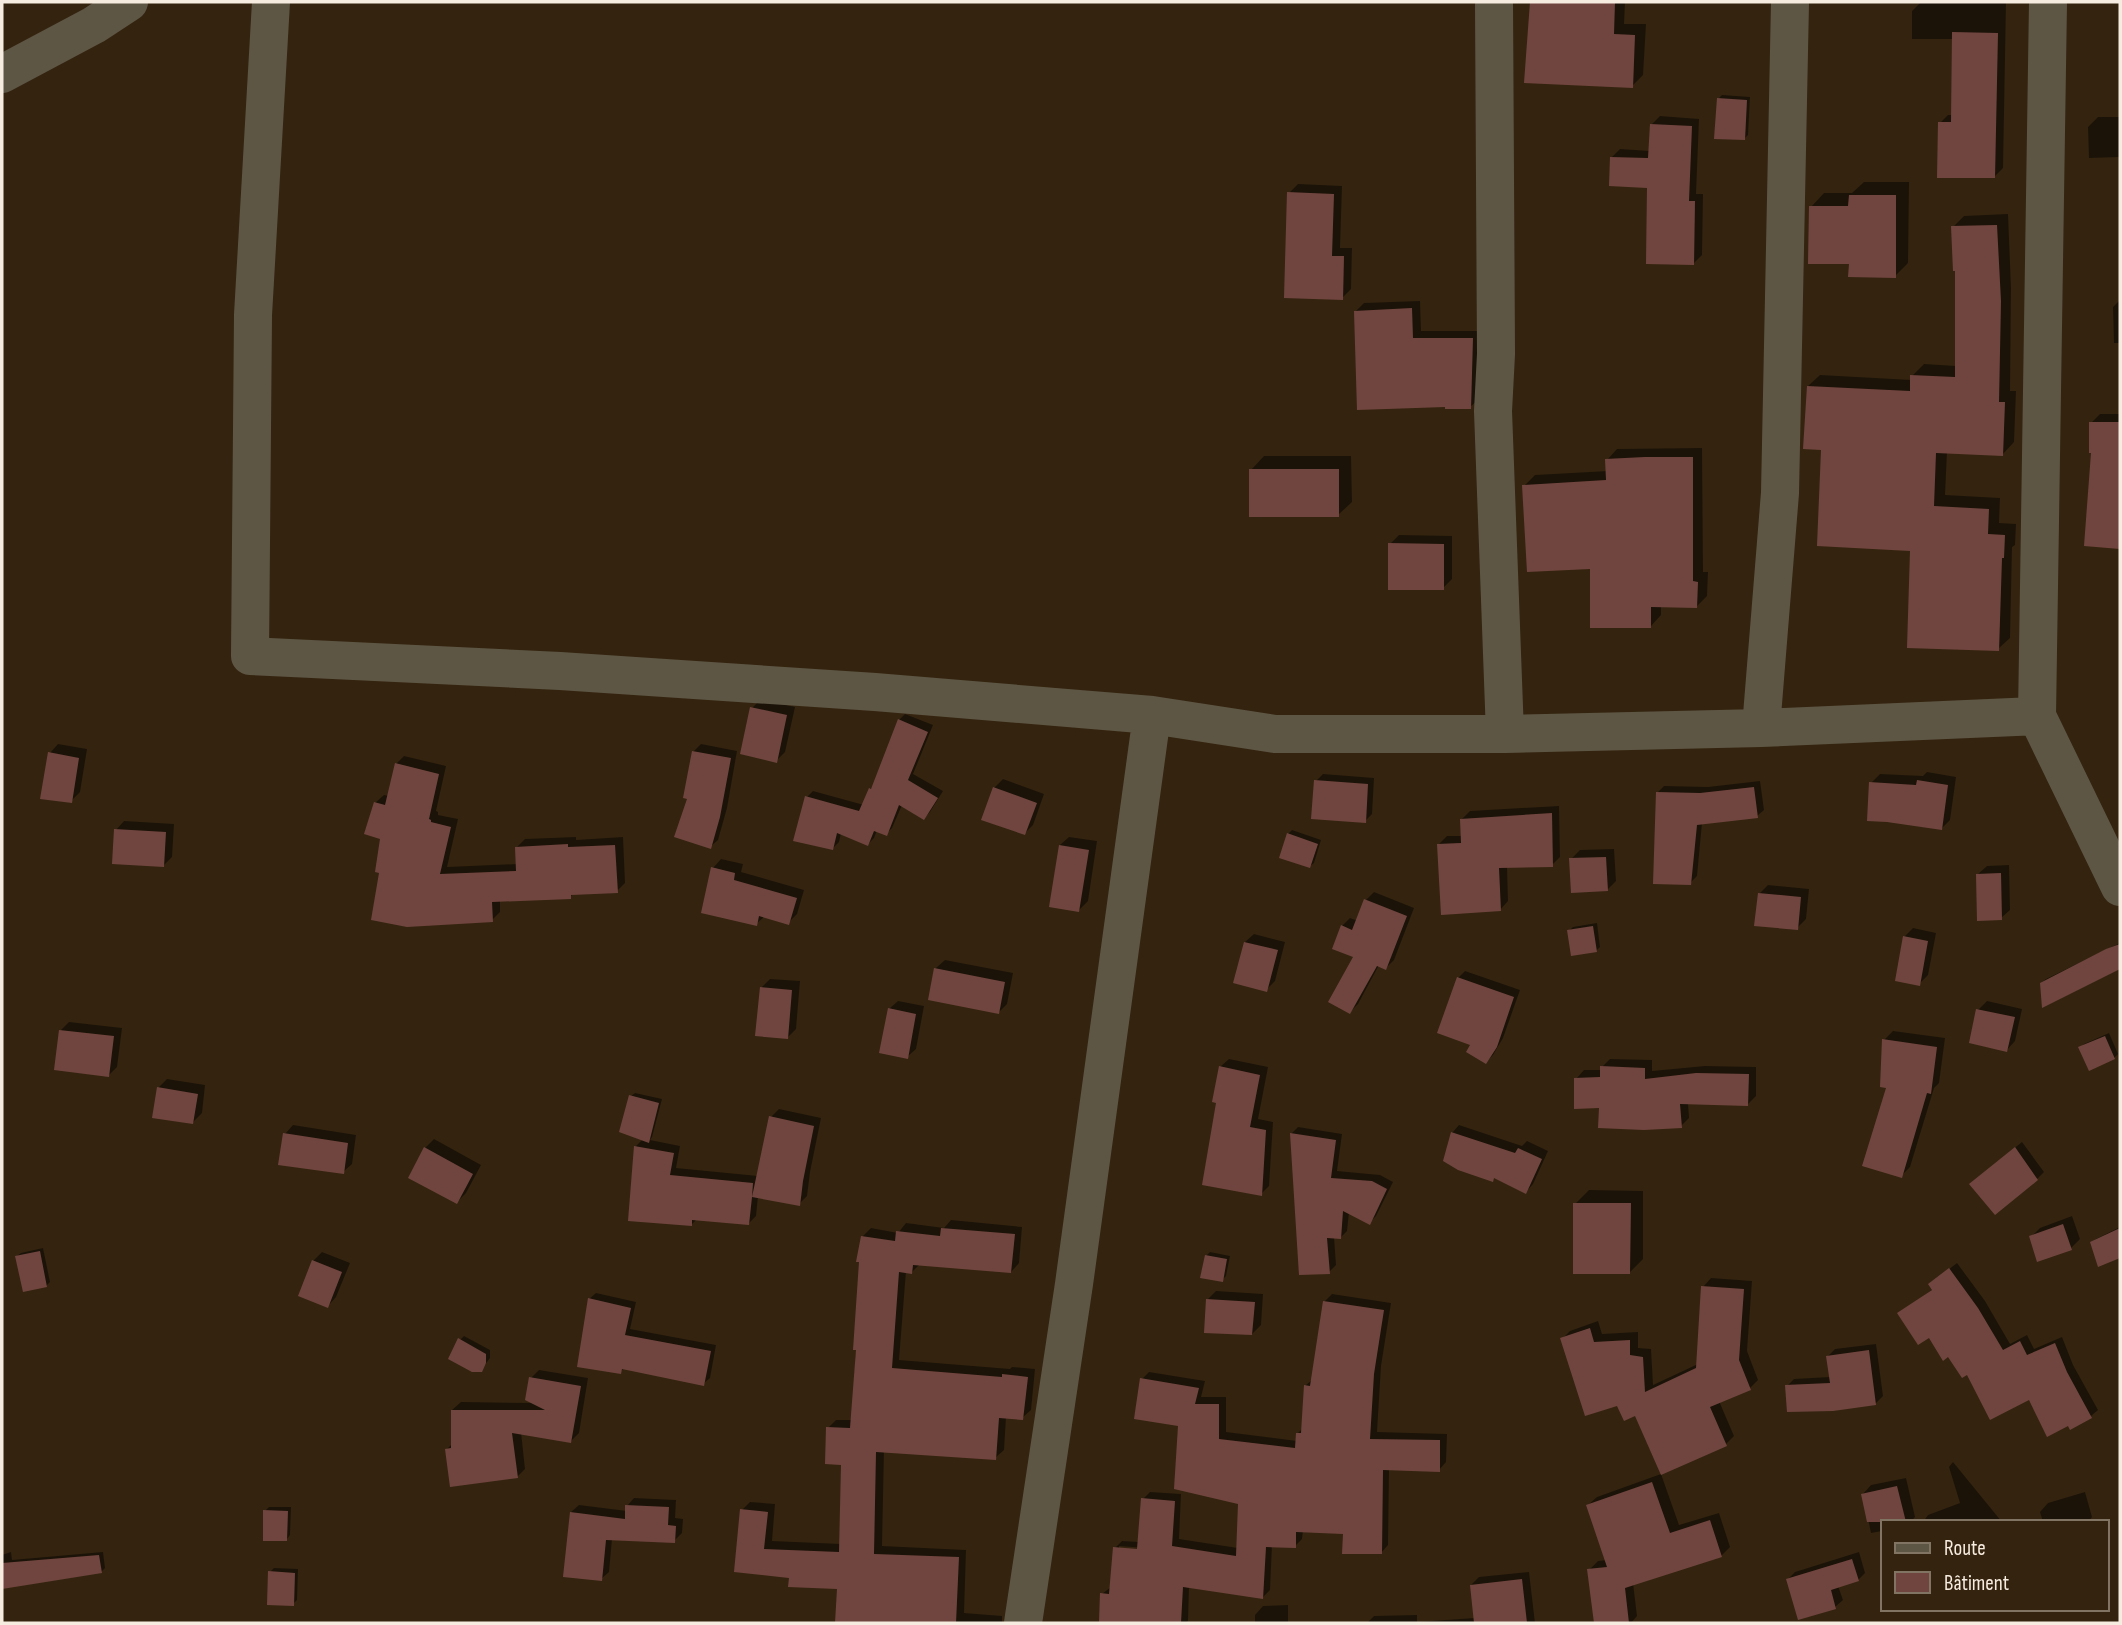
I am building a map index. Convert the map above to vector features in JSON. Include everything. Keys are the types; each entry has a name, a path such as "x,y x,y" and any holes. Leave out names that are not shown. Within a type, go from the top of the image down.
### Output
{"street":[{"path":"2,74 94,25 129,2"},
{"path":"271,2 253,316 250,656 560,671 875,692 1152,715 1275,734 1505,734 1761,728 2036,716"},
{"path":"1494,2 1496,354 1493,411 1505,734"},
{"path":"1761,728 1780,493 1790,2"},
{"path":"2048,2 2036,716 2117,874"},
{"path":"1023,1623 1074,1284 1152,715"}],"building":[{"path":"1530,2 1615,2 1614,34 1635,35 1633,88 1524,83"},
{"path":"1952,32 1998,33 1995,178 1937,178 1938,122 1951,122"},
{"path":"1717,98 1747,100 1745,140 1714,139"},
{"path":"1650,124 1692,126 1689,201 1695,201 1694,265 1646,264 1647,188 1609,186 1610,157 1648,158"},
{"path":"1287,192 1334,194 1332,256 1344,256 1343,300 1284,298"},
{"path":"1849,195 1896,195 1896,278 1848,277 1849,264 1808,264 1809,206 1848,206"},
{"path":"1997,225 2001,301 1999,402 2005,402 2003,456 1936,453 1934,506 1989,509 1988,534 2005,535 1999,651 1907,648 1910,551 1817,546 1821,450 1803,449 1807,386 1910,391 1910,375 1955,377 1955,271 1951,226"},
{"path":"1412,308 1413,338 1473,338 1471,409 1445,407 1357,410 1354,311"},
{"path":"2089,422 2120,422 2120,549 2084,546 2091,453"},
{"path":"1693,457 1693,581 1698,582 1697,608 1651,607 1651,628 1590,628 1590,569 1527,572 1522,485 1606,480 1605,459"},
{"path":"1249,469 1339,469 1339,517 1249,517"},
{"path":"1388,543 1444,544 1444,590 1388,590"},
{"path":"750,707 787,715 777,763 740,754"},
{"path":"898,719 928,732 908,780 938,798 924,820 899,805 887,836 874,831 868,846 837,833 833,850 793,841 805,796 859,811 869,788 871,789"},
{"path":"692,751 731,758 711,849 674,837 687,799 683,798"},
{"path":"48,752 79,758 72,803 40,799"},
{"path":"395,763 439,774 429,819 431,822 451,827 440,874 516,871 515,847 615,845 618,893 571,895 571,899 492,902 493,922 407,927 371,920 379,873 375,872 380,839 364,834 374,802 385,805"},
{"path":"1314,780 1368,784 1366,823 1311,819"},
{"path":"1917,780 1948,785 1942,830 1867,821 1869,782 1916,785"},
{"path":"993,787 1037,803 1025,835 981,820"},
{"path":"1754,787 1758,818 1697,825 1691,885 1653,884 1656,792 1700,793"},
{"path":"1552,813 1553,867 1499,868 1501,911 1441,915 1437,844 1461,843 1460,819"},
{"path":"114,829 166,832 164,867 112,864"},
{"path":"1287,833 1318,844 1310,868 1279,858"},
{"path":"1059,845 1089,850 1079,912 1049,907"},
{"path":"1606,857 1608,891 1571,893 1569,858"},
{"path":"711,867 735,873 734,880 797,898 789,925 759,916 757,926 701,913"},
{"path":"2001,873 2002,920 1977,921 1976,874"},
{"path":"1758,893 1801,897 1798,930 1754,926"},
{"path":"1364,899 1407,916 1386,970 1377,966 1350,1014 1328,1002 1353,957 1332,949 1341,925 1352,930"},
{"path":"1593,926 1597,952 1571,956 1567,930"},
{"path":"1903,936 1928,941 1920,986 1895,981"},
{"path":"1244,942 1278,950 1267,992 1233,983"},
{"path":"2120,944 2120,969 2042,1008 2040,983"},
{"path":"934,968 1005,982 999,1014 928,1000"},
{"path":"1457,977 1514,997 1497,1047 1486,1064 1466,1052 1470,1045 1437,1033"},
{"path":"760,987 792,990 788,1039 755,1036"},
{"path":"888,1008 916,1014 908,1059 879,1053"},
{"path":"1976,1009 2015,1017 2007,1052 1969,1043"},
{"path":"59,1030 114,1036 109,1077 54,1070"},
{"path":"2105,1036 2115,1059 2089,1071 2078,1047"},
{"path":"1882,1039 1937,1047 1931,1094 1927,1093 1902,1178 1862,1166 1886,1088 1880,1087"},
{"path":"1219,1066 1260,1075 1250,1127 1266,1130 1262,1196 1202,1185 1216,1103 1212,1102"},
{"path":"1600,1066 1645,1068 1645,1079 1696,1073 1749,1074 1748,1106 1680,1104 1682,1128 1598,1128 1599,1108 1574,1109 1574,1078 1600,1077"},
{"path":"157,1087 198,1094 193,1124 152,1118"},
{"path":"629,1095 659,1103 649,1143 619,1132"},
{"path":"769,1116 814,1126 800,1206 752,1197"},
{"path":"1451,1132 1515,1153 1518,1148 1542,1159 1526,1194 1494,1178 1493,1182 1458,1170 1443,1161"},
{"path":"283,1133 348,1143 344,1174 278,1165"},
{"path":"1290,1133 1336,1140 1331,1178 1372,1181 1387,1189 1370,1225 1343,1211 1341,1239 1327,1238 1330,1274 1299,1275"},
{"path":"634,1146 674,1153 670,1175 753,1183 749,1225 692,1220 692,1226 628,1221"},
{"path":"424,1147 473,1174 457,1204 408,1178"},
{"path":"2015,1147 2038,1180 1995,1215 1969,1184"},
{"path":"1573,1203 1631,1203 1630,1274 1573,1274"},
{"path":"2063,1224 2072,1250 2037,1262 2029,1236"},
{"path":"941,1228 1015,1234 1011,1273 913,1265 912,1274 899,1272 892,1368 1028,1377 1023,1420 999,1418 996,1460 876,1452 874,1554 959,1557 956,1623 835,1623 837,1589 788,1587 789,1578 734,1572 740,1509 768,1512 764,1549 839,1552 841,1465 825,1464 826,1427 850,1428 856,1350 853,1350 859,1262 856,1262 861,1236 895,1241 896,1231 940,1236"},
{"path":"2120,1228 2120,1258 2098,1267 2090,1242"},
{"path":"40,1251 47,1287 23,1292 15,1256"},
{"path":"1205,1255 1227,1259 1223,1282 1200,1278"},
{"path":"312,1260 342,1272 328,1308 298,1296"},
{"path":"1949,1268 1978,1308 2003,1350 2020,1341 2027,1355 2055,1343 2092,1418 2070,1430 2068,1426 2047,1437 2029,1400 1990,1420 1967,1375 1962,1378 1948,1357 1943,1361 1929,1338 1918,1345 1897,1313 1932,1290 1928,1284"},
{"path":"1701,1286 1744,1289 1739,1360 1751,1390 1710,1407 1727,1446 1661,1475 1635,1416 1624,1421 1617,1406 1585,1416 1560,1338 1590,1328 1594,1342 1630,1340 1630,1355 1643,1357 1645,1392 1696,1368"},
{"path":"588,1298 631,1308 625,1335 711,1351 704,1386 622,1369 621,1374 577,1367"},
{"path":"1206,1299 1255,1302 1252,1335 1204,1333"},
{"path":"1323,1301 1384,1310 1374,1374 1370,1439 1440,1440 1440,1472 1383,1470 1382,1554 1342,1554 1343,1534 1296,1532 1296,1548 1266,1547 1263,1599 1183,1587 1181,1623 1099,1622 1100,1593 1109,1594 1113,1547 1137,1549 1141,1498 1175,1501 1172,1546 1236,1556 1238,1504 1174,1489 1178,1426 1134,1419 1140,1378 1199,1388 1195,1404 1219,1404 1219,1439 1295,1448 1296,1433 1301,1433 1304,1385 1310,1386"},
{"path":"458,1338 486,1354 482,1372 472,1372 448,1359"},
{"path":"1869,1350 1876,1405 1833,1411 1787,1412 1785,1385 1830,1383 1826,1356"},
{"path":"529,1377 581,1386 571,1443 512,1433 518,1478 450,1487 445,1449 451,1448 451,1410 545,1410 525,1400"},
{"path":"1652,1482 1670,1533 1710,1520 1722,1557 1625,1588 1629,1623 1594,1623 1587,1569 1607,1567 1586,1505"},
{"path":"1897,1486 1906,1520 1867,1522 1861,1494"},
{"path":"625,1505 669,1507 668,1525 676,1526 675,1543 606,1540 602,1581 563,1577 570,1512 625,1519"},
{"path":"263,1510 288,1511 287,1541 263,1541"},
{"path":"99,1555 102,1573 2,1589 2,1563"},
{"path":"1852,1559 1859,1581 1831,1590 1836,1609 1798,1620 1786,1579"},
{"path":"268,1571 295,1573 294,1606 267,1605"},
{"path":"1522,1579 1527,1623 1474,1623 1470,1585"}]}
